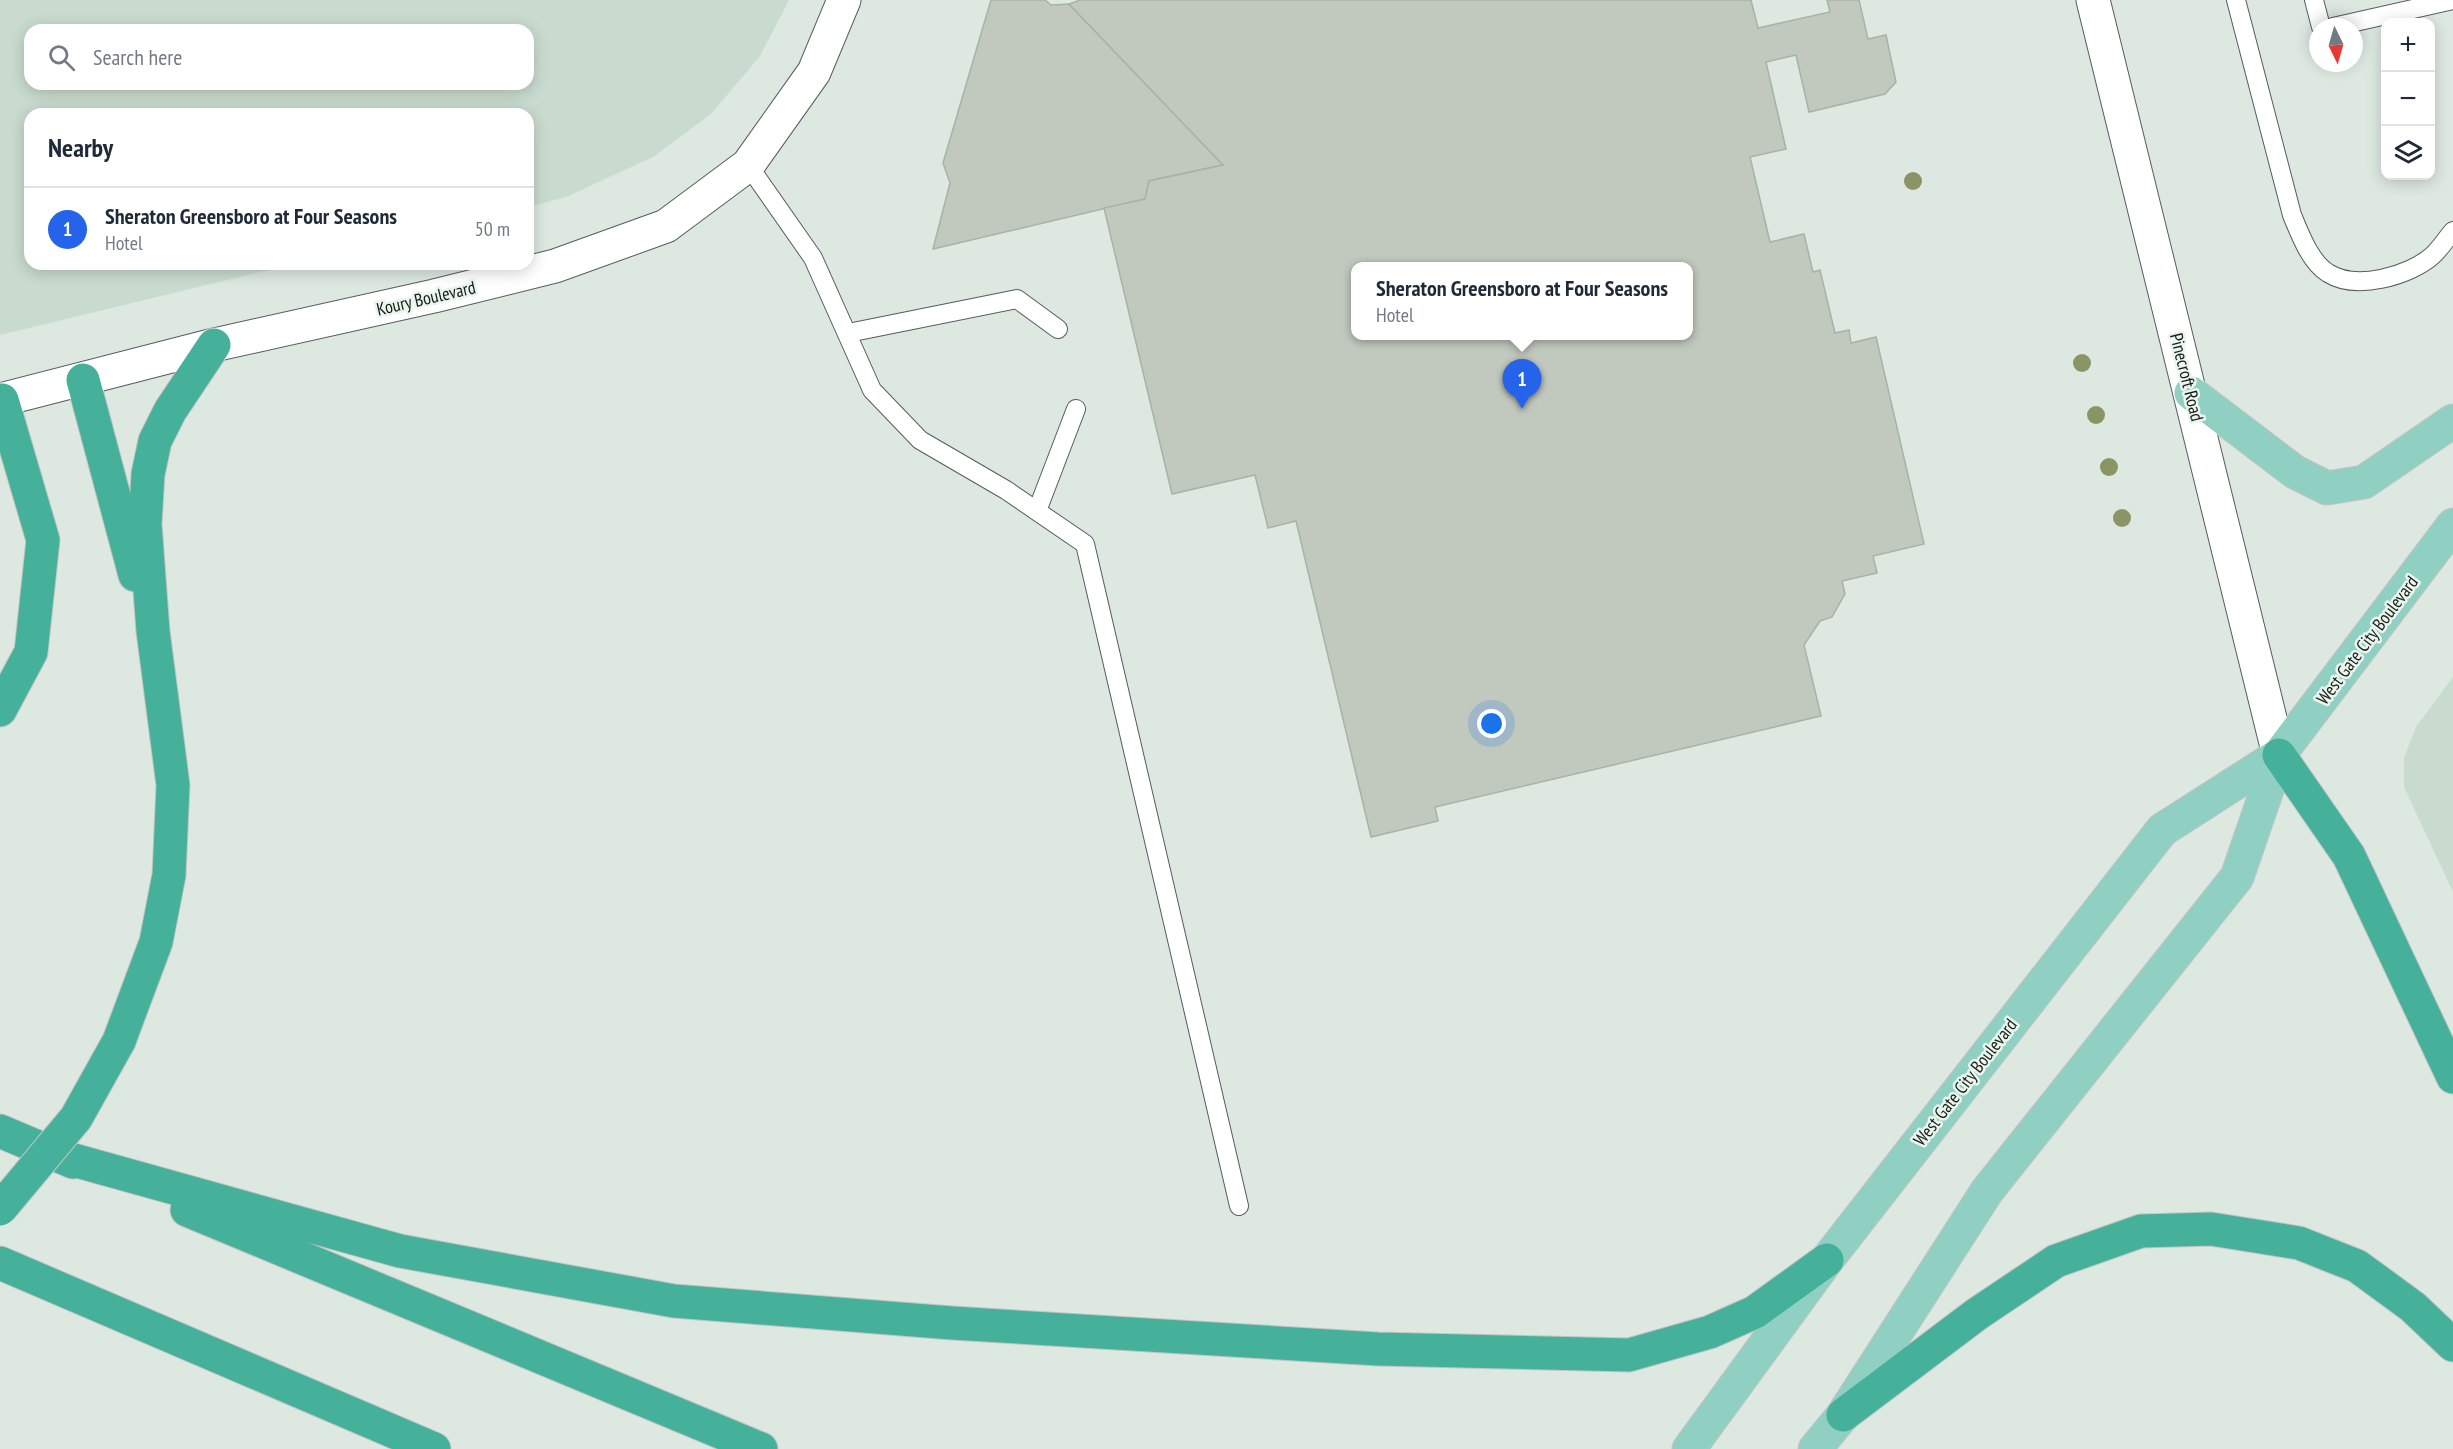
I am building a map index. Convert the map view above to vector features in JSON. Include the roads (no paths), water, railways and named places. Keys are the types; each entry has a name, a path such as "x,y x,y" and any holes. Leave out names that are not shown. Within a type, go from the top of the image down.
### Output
{"highway":[{"path":"0,1209 15,1194 76,1118 119,1041 156,942 169,875 173,785 153,631 145,524 148,474 155,441 170,411 214,345"},
{"path":"83,380 126,547 153,631"},
{"path":"0,710 31,652 43,540 1,400"},
{"path":"2279,755 2349,855 2453,1077"},
{"path":"0,1131 761,1449"},
{"path":"52,1154 400,1251 674,1300 952,1323 1378,1349 1629,1355 1710,1332 1755,1312 1827,1260"},
{"path":"1843,1415 1977,1314 2056,1261 2141,1231 2211,1229 2300,1243 2357,1266 2413,1307 2453,1345"},
{"path":"0,1263 434,1449"}],"main road":[{"path":"2191,393 2295,472 2327,488 2364,482 2453,421"},
{"name":"West Gate City Boulevard","path":"1815,1449 1843,1415 1987,1191 2237,877 2279,755 2453,525"},
{"name":"West Gate City Boulevard","path":"1689,1449 1827,1260 2162,830 2279,755"}],"street":[{"name":"Koury Boulevard","path":"1,400 214,345 434,296 555,266 666,226 748,165 814,72 844,0"},
{"name":"Pinecroft Road","path":"2093,0 2279,755"}],"lane":[{"path":"2236,0 2292,215 2306,249 2328,273 2348,280 2391,277 2432,256 2453,231"},
{"path":"2314,0 2319,18"},
{"path":"2363,20 2453,0"},
{"path":"748,165 813,258 872,390 920,440 1006,490 1085,544 1239,1206"},
{"path":"848,333 1017,299 1058,328"},
{"path":"1037,511 1076,409"}],"place":[{"name":"Sheraton Greensboro at Four Seasons","path":"1522,409"}]}
